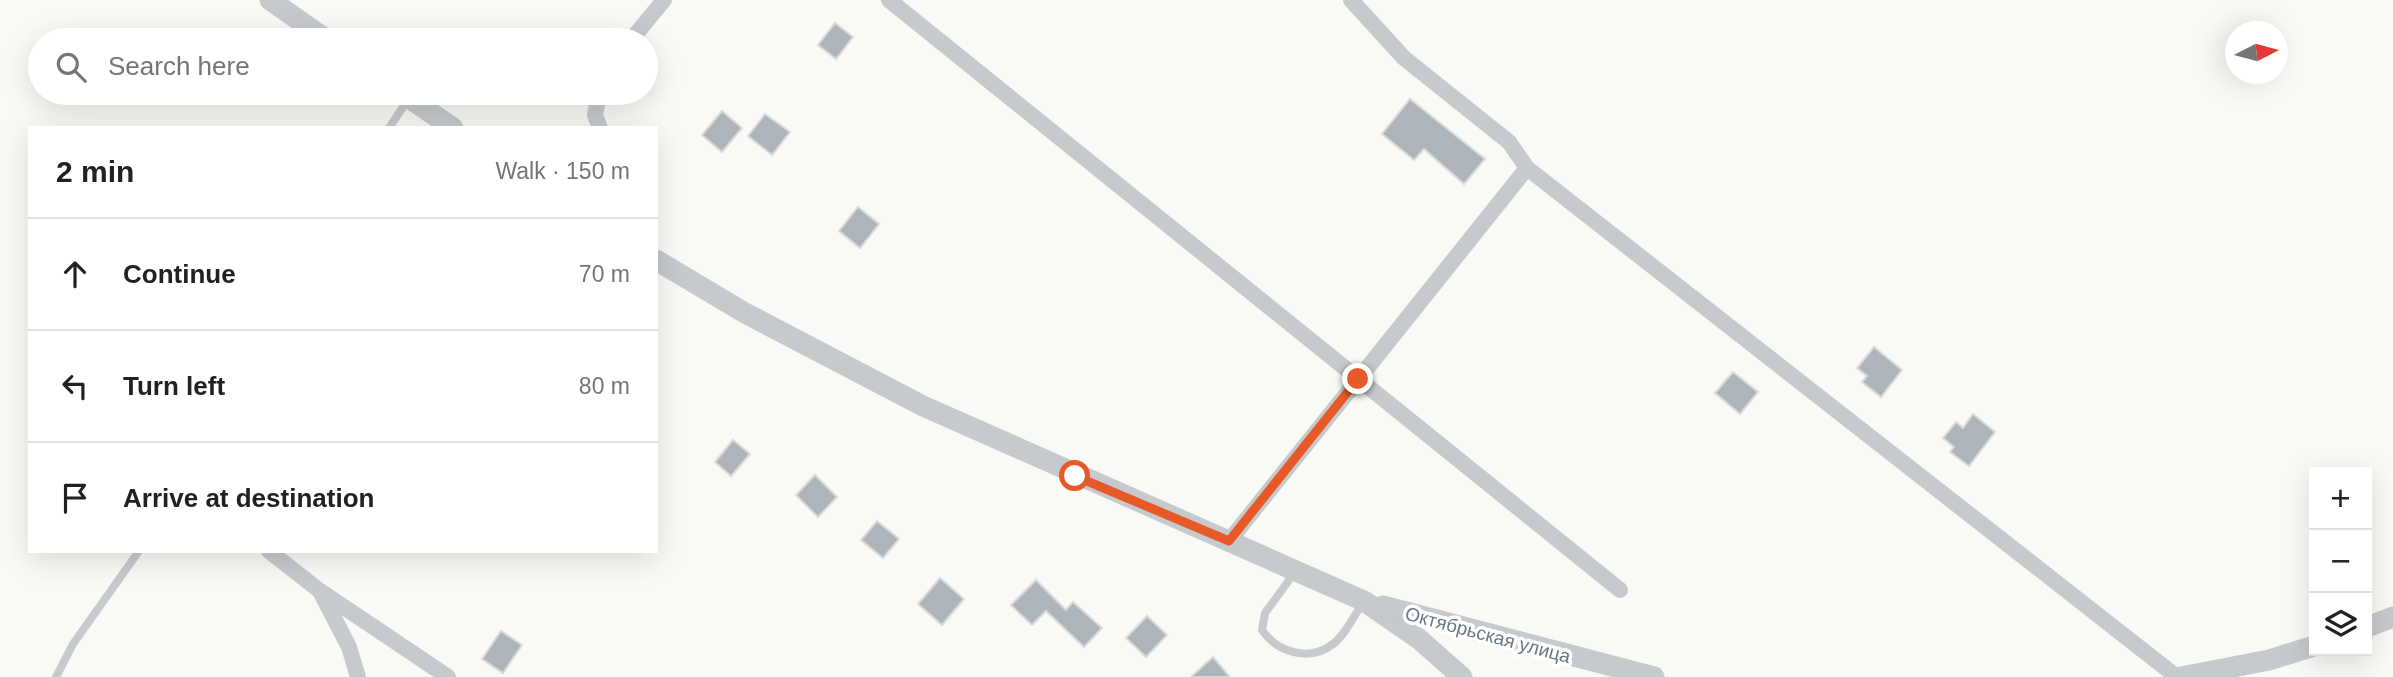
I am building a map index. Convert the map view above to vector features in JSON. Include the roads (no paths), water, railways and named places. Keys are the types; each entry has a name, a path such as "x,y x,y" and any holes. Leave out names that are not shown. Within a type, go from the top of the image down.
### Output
{"street":[{"path":"270,0 310,28"},
{"path":"641,28 664,0"},
{"path":"889,0 1620,590"},
{"path":"1350,0 1404,58 1509,142 1527,168 2179,677 2269,660 2309,648"},
{"path":"420,105 450,126"},
{"path":"597,105 595,116 599,126"},
{"path":"1229,541 1527,168"},
{"path":"658,261 745,313 923,407 1364,601 1419,639 1462,677"},
{"path":"272,553 320,591 448,677"},
{"path":"320,591 349,647 358,677"},
{"name":"Октябрьская улица","path":"1364,601 1654,677"},
{"path":"2372,625 2393,617"}],"lane":[{"path":"389,126 400,105"},
{"path":"56,677 73,644 138,553"},
{"path":"1295,571 1265,613 1262,630 1269,640 1294,653 1312,654 1334,643 1364,601"}]}
